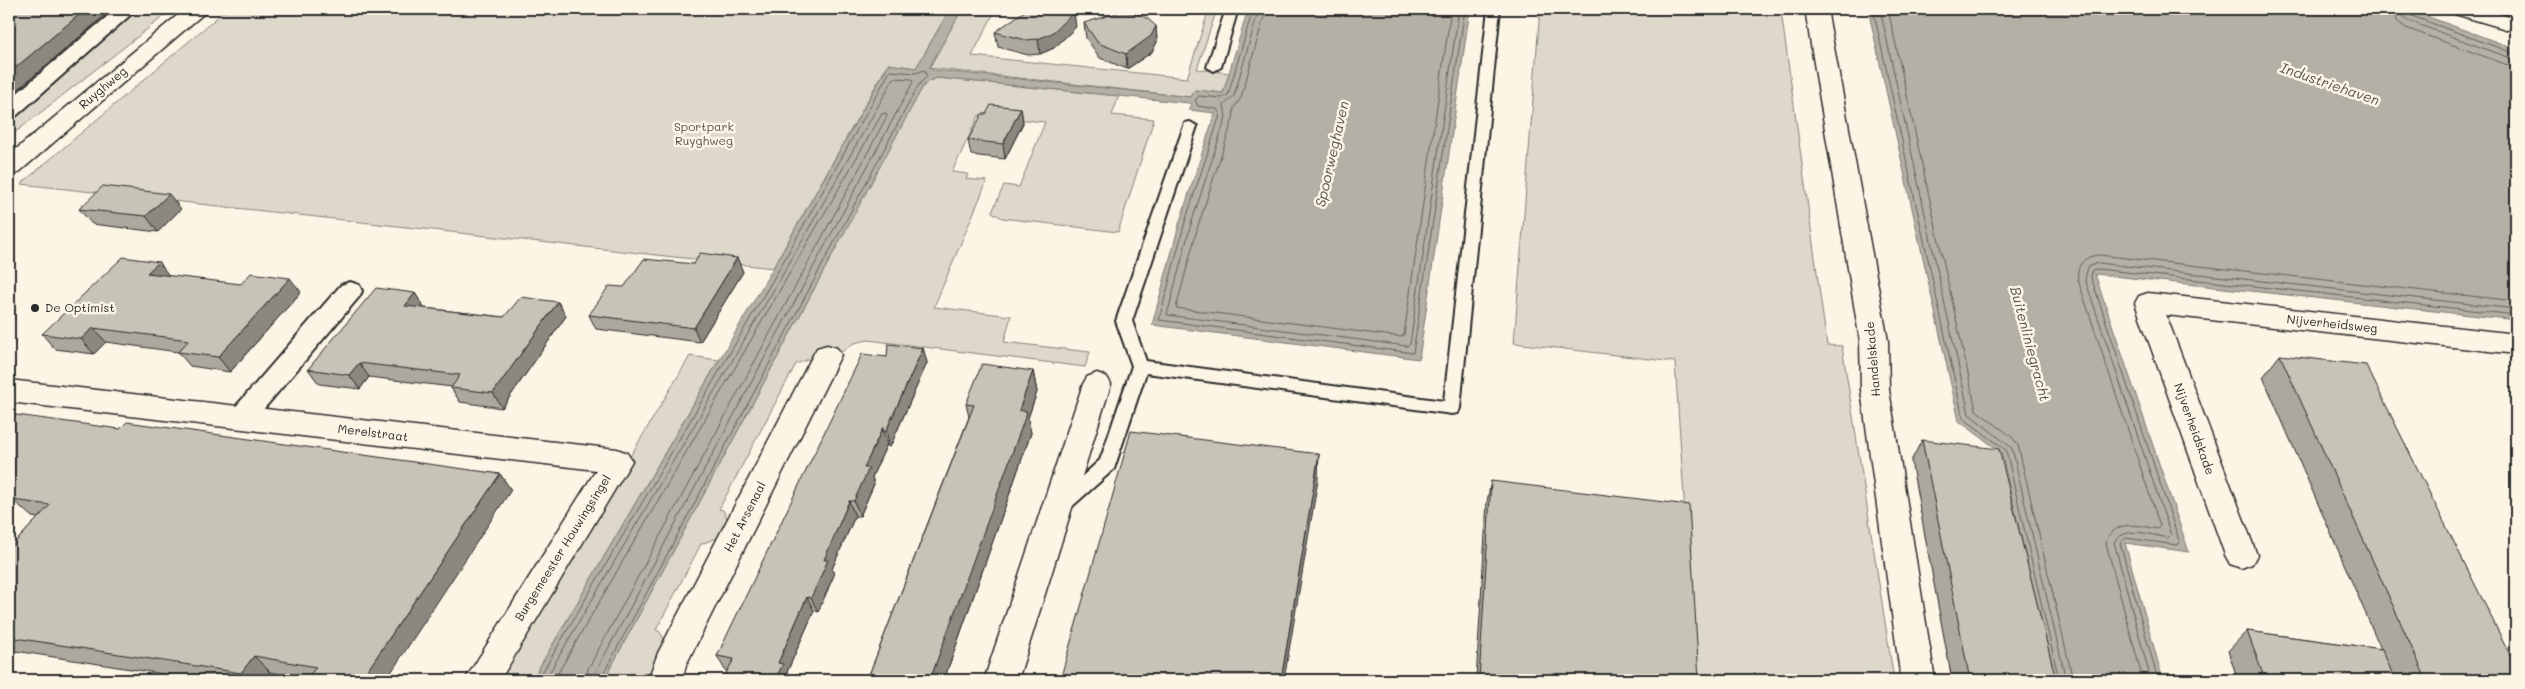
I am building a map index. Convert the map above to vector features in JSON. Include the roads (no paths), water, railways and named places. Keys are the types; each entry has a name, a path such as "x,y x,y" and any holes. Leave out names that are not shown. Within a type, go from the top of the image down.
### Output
{"street":[{"path":"9,111 127,9"},
{"name":"Ruyghweg","path":"9,167 198,9"},
{"name":"Handelskade","path":"1816,9 1874,341 1875,390 1918,680"},
{"path":"2463,9 2516,26"},
{"path":"241,418 350,291"},
{"name":"Nijverheidsweg","path":"2148,303 2516,344"},
{"name":"Nijverheidskade","path":"2148,303 2241,555"},
{"name":"Het Arsenaal","path":"665,680 670,663 827,355"},
{"path":"1001,680 1097,384"},
{"name":"Merelstraat","path":"9,391 504,448"},
{"name":"Burgemeester Houwingsingel","path":"482,680 617,461 504,448"}],"lane":[{"path":"1214,67 1232,9"},
{"path":"1140,366 1452,408 1494,9"},
{"path":"1056,511 1108,464 1140,366 1124,321 1190,126"}],"water":[{"name":"Spoorweghaven","path":"950,9 962,9 929,68 933,70 1191,97 1195,90 1223,93 1248,9 1470,9 1419,359 1152,325 1180,221 1215,113 1189,110 1192,104 1189,103 937,78 927,82 922,88 604,680 532,680 773,268 889,64 916,68"},
{"path":"1868,9 2407,9 2516,49 2516,320 2095,274 2189,552 2125,543 2163,680 2055,680 2001,452 1959,421"}],"place":[{"name":"De Optimist","path":"35,308"}],"water label":[{"name":"Industriehaven","path":"2330,84"},
{"name":"Buitenliniegracht","path":"2030,344"}],"park label":[{"name":"Sportpark Ruyghweg","path":"704,134"}]}
